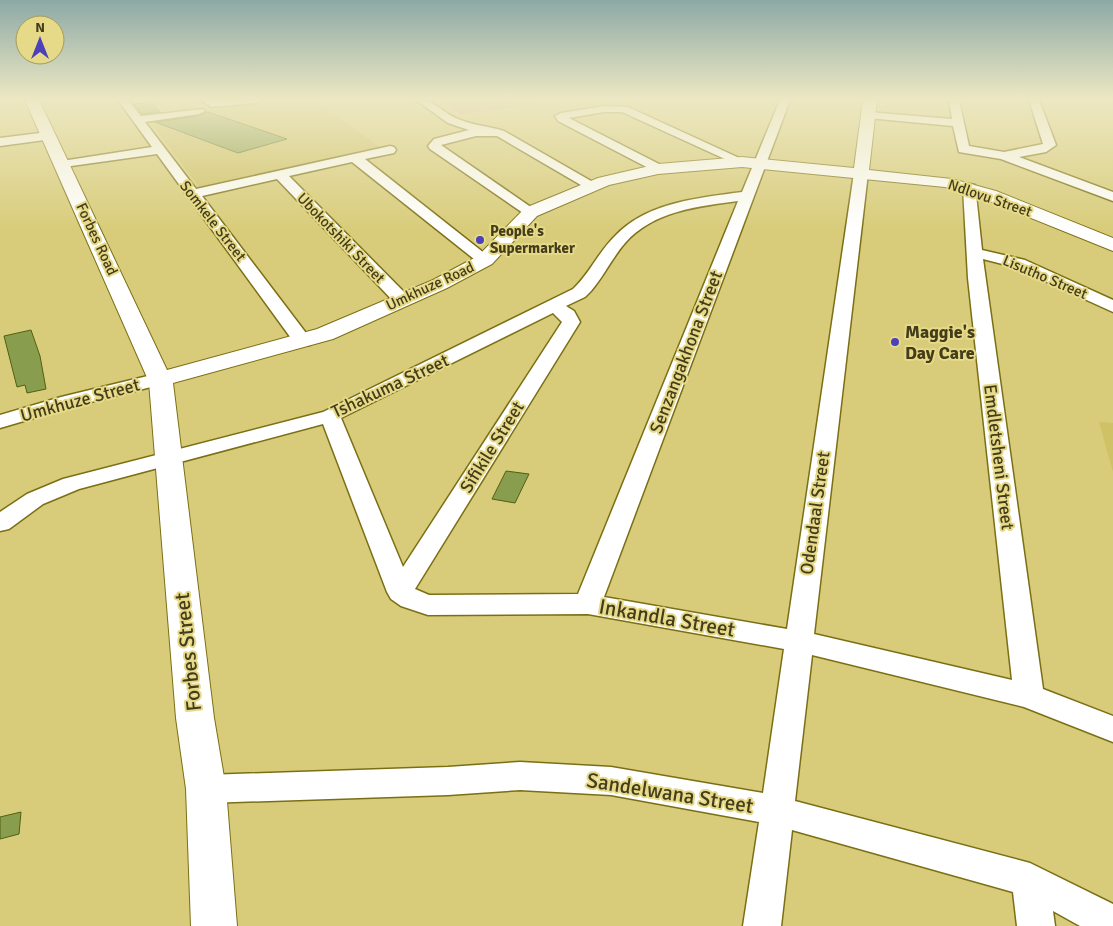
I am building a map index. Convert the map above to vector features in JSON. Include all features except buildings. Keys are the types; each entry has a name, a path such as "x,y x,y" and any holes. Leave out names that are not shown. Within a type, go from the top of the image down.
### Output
{"street":[{"name":"Forbes Road","path":"51,143 160,378"},
{"name":"Somkele Street","path":"153,143 303,341"},
{"path":"439,143 436,144 435,148 530,212"},
{"path":"518,143 591,185"},
{"path":"608,143 658,169"},
{"path":"704,143 751,163"},
{"name":"Senzangakhona Street","path":"588,604 747,196 751,163 762,143"},
{"name":"Odendaal Street","path":"762,926 865,143"},
{"path":"963,143 964,148 1004,156 1113,197"},
{"path":"1004,156 1042,149 1050,145 1049,143"},
{"path":"62,165 158,150"},
{"path":"193,194 390,150"},
{"path":"356,158 485,260"},
{"name":"Umkhuze Road","path":"160,378 303,341 440,284 485,260 530,212 591,185 616,177 658,169 751,163 861,173"},
{"name":"Ndlovu Street","path":"861,173 940,181 970,188 1113,245"},
{"name":"Ubokotshiki Street","path":"280,175 402,300"},
{"name":"Emdletsheni Street","path":"970,188 975,253 1030,696"},
{"name":"Tshakuma Street","path":"0,523 35,499 70,484 330,416 555,306 588,286 620,238 632,228 683,206 747,196"},
{"name":"Lisutho Street","path":"975,253 1019,263 1113,307"},
{"name":"Sifikile Street","path":"400,592 571,322 568,315 555,306"},
{"name":"Umkhuze Street","path":"0,421 68,401 160,378"},
{"name":"Forbes Street","path":"160,378 195,718 206,789 214,926"},
{"path":"330,416 400,592"},
{"name":"Inkandla Street","path":"400,592 411,600 428,605 588,604 798,641 1030,696 1113,729"},
{"name":"Sandelwana Street","path":"206,789 448,781 520,776 582,778 718,798 778,811 1030,880 1113,924"},
{"path":"1030,880 1036,926"}],"shaded area":[{"path":"166,143 374,143 382,149 199,187"},
{"path":"1099,422 1113,423 1113,472"}],"place":[{"name":"People's Supermarker","path":"480,240"},
{"name":"Maggie's Day Care","path":"895,342"}]}
